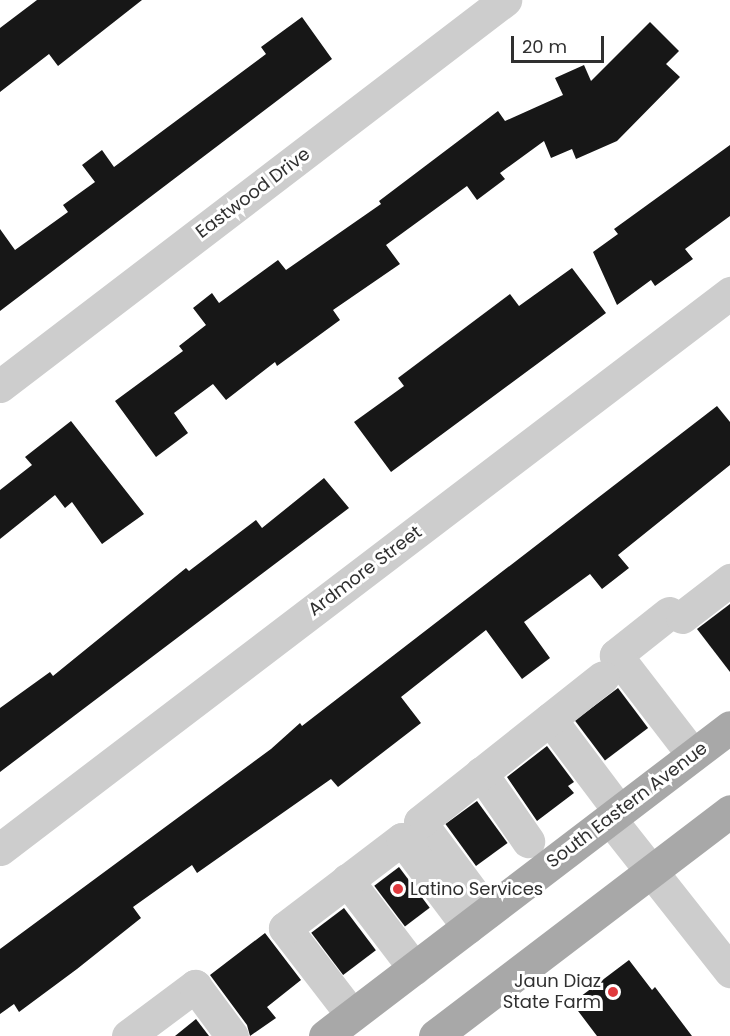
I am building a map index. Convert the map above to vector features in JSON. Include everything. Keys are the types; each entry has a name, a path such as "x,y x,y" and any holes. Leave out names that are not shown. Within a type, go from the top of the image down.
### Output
{"main road":[{"name":"South Eastern Avenue","path":"325,1036 730,727"},
{"path":"435,1036 730,811"}],"street":[{"name":"Eastwood Drive","path":"0,386 505,0"},
{"name":"Ardmore Street","path":"0,849 730,293"},
{"path":"693,755 616,655 730,580"},
{"path":"478,919 420,822 603,678"},
{"path":"550,719 652,871 730,971"},
{"path":"481,773 528,841"},
{"path":"352,1015 285,928 347,880 402,839 478,919"},
{"path":"347,880 414,968"},
{"path":"128,1036 195,986 232,1036"}],"building":[{"path":"37,0 142,0 58,66 49,54 0,92 0,28"},
{"path":"302,17 332,59 0,311 0,229 15,250 68,212 63,205 95,182 82,165 102,150 114,167 266,54 261,47"},
{"path":"650,22 679,51 666,64 680,77 617,141 576,159 572,149 551,158 544,141 500,173 505,179 477,200 467,186 386,245 400,264 333,310 340,320 277,366 275,362 226,400 213,384 174,413 188,433 156,457 115,401 183,351 179,346 206,325 193,308 212,293 219,303 278,260 286,270 381,204 379,201 498,111 505,121 563,95 555,78 584,65 591,81"},
{"path":"730,145 730,216 685,249 693,259 655,286 651,280 617,305 593,252 618,234 614,229"},
{"path":"572,268 606,313 391,472 354,422 404,386 398,378 510,294 519,306"},
{"path":"717,406 730,422 730,465 618,555 629,568 602,589 590,574 524,622 550,658 522,679 486,630 401,697 421,723 338,787 331,779 197,873 192,865 133,907 141,918 77,969 19,1012 14,1004 0,1014 0,949 271,749 300,723 302,726"},
{"path":"71,421 144,514 102,544 72,502 65,508 55,495 0,539 0,490 32,465 25,457"},
{"path":"324,478 349,508 0,772 0,708 50,672 53,676 186,568 189,571 256,520 262,528"},
{"path":"730,604 730,672 697,629"},
{"path":"618,688 648,728 605,760 575,720"},
{"path":"547,746 574,782 568,786 574,793 537,821 507,777"},
{"path":"477,801 508,843 476,866 445,824"},
{"path":"399,867 430,908 405,926 374,886"},
{"path":"344,908 376,950 343,975 311,933"},
{"path":"265,933 301,980 267,1007 276,1018 250,1036 247,1025 210,975"},
{"path":"629,960 652,990 655,987 692,1036 597,1036 572,1003"},
{"path":"196,1019 209,1036 175,1036"}],"place":[{"name":"Latino Services","path":"398,889"},
{"name":"Jaun Diaz State Farm","path":"613,992"}]}
